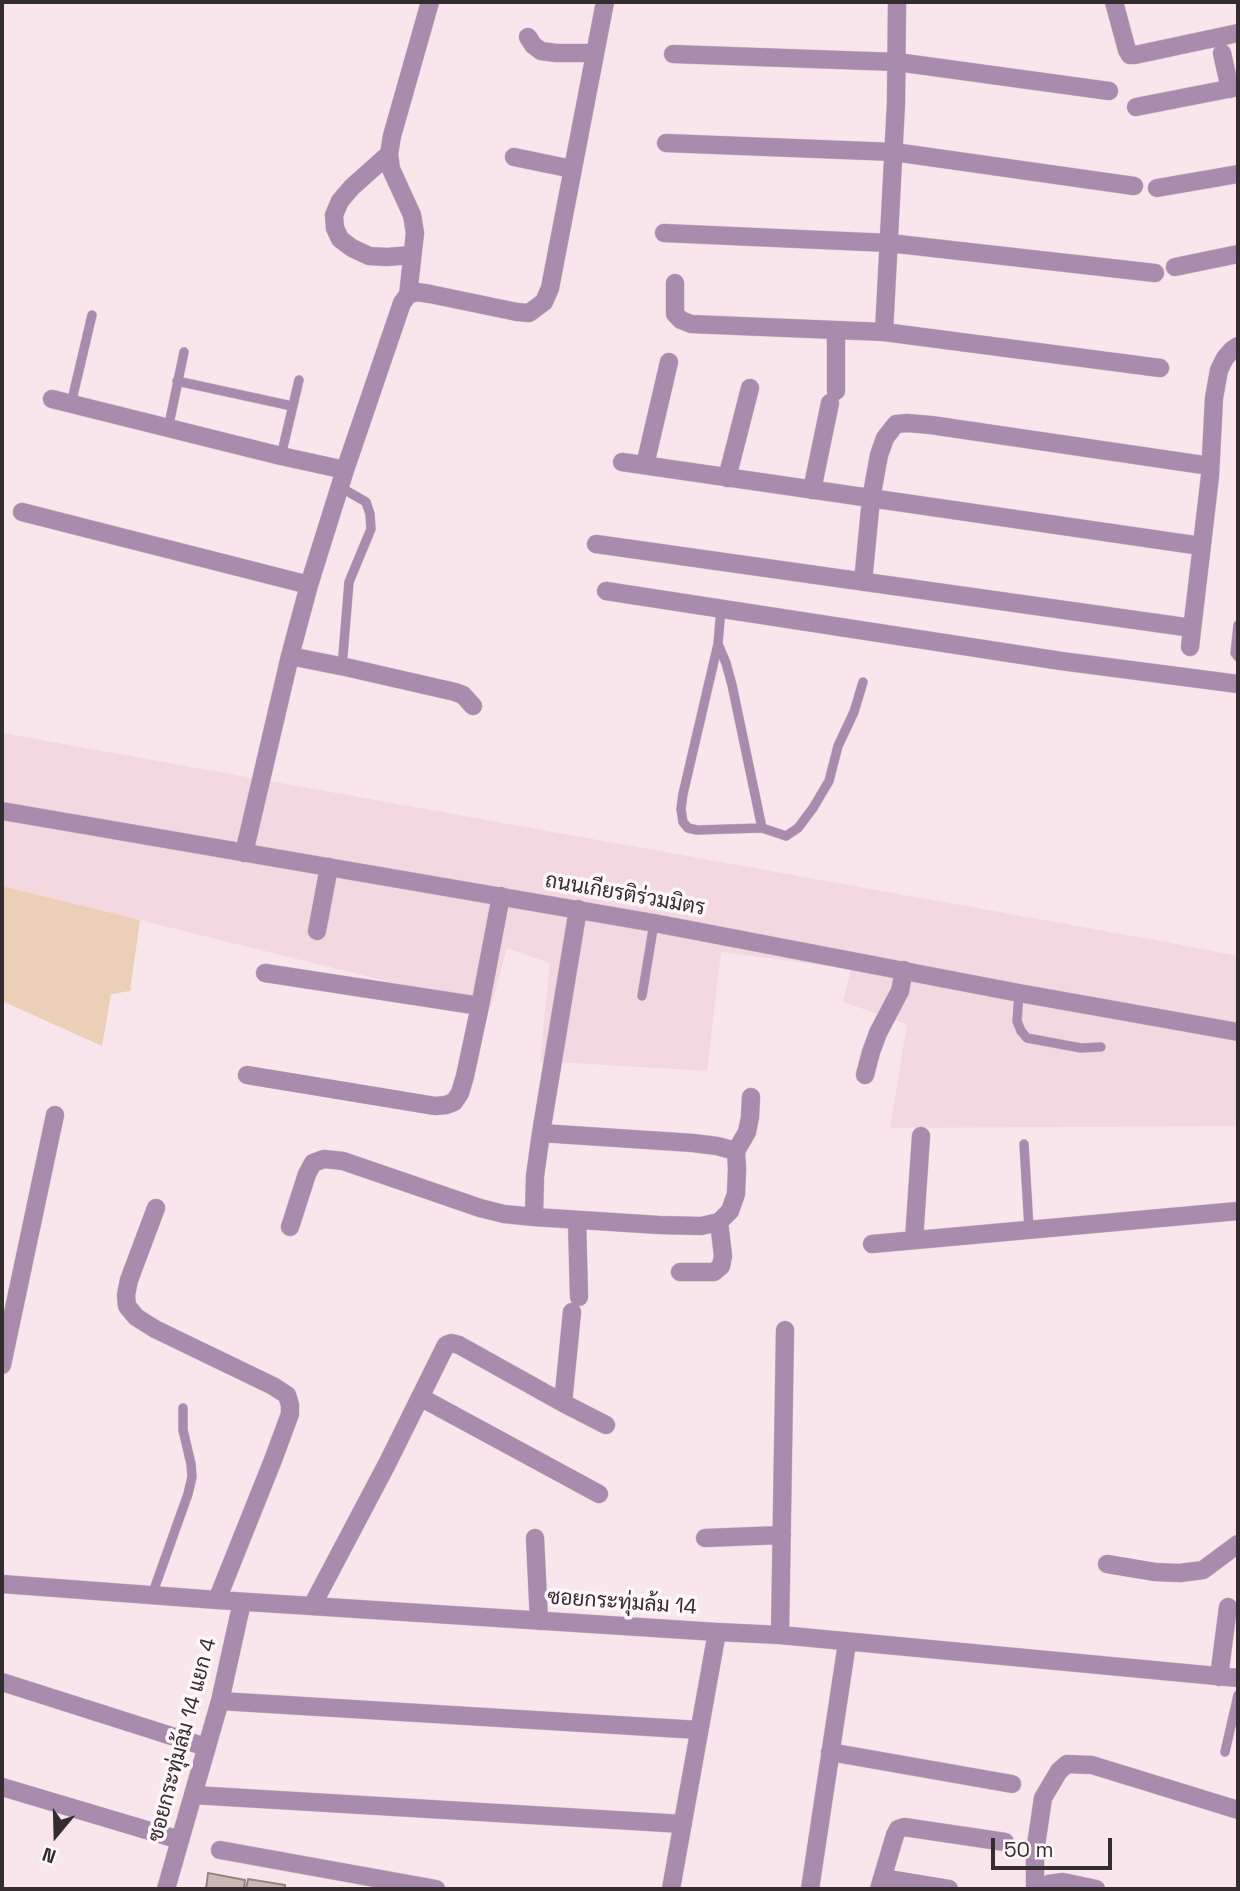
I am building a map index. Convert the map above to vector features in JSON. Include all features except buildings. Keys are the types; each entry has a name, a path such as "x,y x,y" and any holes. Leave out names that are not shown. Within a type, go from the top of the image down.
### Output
{"street":[{"path":"244,853 309,585 402,303 408,295 415,233 412,215 391,169 389,154 430,2"},
{"path":"408,295 417,292 529,313 544,302 550,288 605,2"},
{"path":"884,332 894,152 897,2"},
{"path":"1114,2 1130,55 1238,33"},
{"path":"528,37 541,51 595,53"},
{"path":"1136,107 1234,88 1222,53"},
{"path":"673,54 897,62 1109,91"},
{"path":"666,142 894,152 1134,186"},
{"path":"389,154 340,201 334,215 335,228 340,239 369,256 412,255"},
{"path":"514,158 572,169"},
{"path":"1157,188 1238,174"},
{"path":"664,233 889,243 1155,274"},
{"path":"1175,267 1238,254"},
{"path":"675,283 675,314 691,324 884,332 1160,368"},
{"path":"813,490 833,397 836,330"},
{"path":"1190,647 1210,466 1214,398 1219,370 1225,358 1238,346"},
{"path":"645,465 669,362"},
{"path":"727,478 750,388"},
{"path":"52,399 281,456 342,479"},
{"path":"863,582 871,499 879,455 885,438 896,424 969,430 1210,466"},
{"path":"622,462 1201,546"},
{"path":"23,512 309,585"},
{"path":"596,544 1192,628"},
{"path":"606,591 1061,661 1238,684"},
{"path":"290,656 455,692 463,695 473,706"},
{"name":"ถนนเกียรติร่วมมิตร","path":"2,811 578,909 1238,1032"},
{"path":"317,931 329,867"},
{"path":"247,1075 435,1106 454,1102 460,1093 480,1006 501,896"},
{"path":"534,1217 535,1176 541,1133 578,909"},
{"path":"865,1075 878,1033 900,991 904,970"},
{"path":"265,973 480,1006"},
{"path":"290,1227 307,1174 313,1163 324,1158 354,1164 504,1214 659,1225 701,1226 719,1222 730,1211 736,1194 736,1151 747,1132 751,1097"},
{"path":"2,1365 55,1115"},
{"path":"541,1133 693,1143 736,1151"},
{"path":"915,1240 921,1136"},
{"path":"156,1208 129,1280 127,1306 136,1317 155,1329 273,1386 287,1395 290,1405 290,1414 273,1460 217,1600"},
{"path":"872,1244 1238,1211"},
{"path":"563,1403 576,1305 577,1220"},
{"path":"680,1272 714,1272 721,1265 723,1256 719,1222"},
{"path":"780,1635 785,1330"},
{"path":"312,1606 446,1345 459,1345 606,1425"},
{"path":"420,1397 599,1494"},
{"path":"705,1538 782,1535"},
{"path":"535,1538 540,1621"},
{"path":"1107,1564 1154,1572 1203,1570 1238,1544"},
{"name":"ซอยกระทุ่มล้ม 14","path":"2,1584 242,1602 780,1635 1238,1678"},
{"name":"ซอยกระทุ่มล้ม 14 แยก 4","path":"166,1889 220,1702 242,1602"},
{"path":"1219,1677 1227,1607"},
{"path":"671,1889 717,1632"},
{"path":"810,1889 847,1643"},
{"path":"2,1682 206,1747"},
{"path":"220,1702 699,1730"},
{"path":"831,1752 1012,1784"},
{"path":"1035,1889 1035,1853 1043,1798 1059,1771 1067,1764 1091,1765 1238,1810"},
{"path":"2,1787 180,1840"},
{"path":"193,1795 683,1824"},
{"path":"948,1889 881,1884 898,1829 904,1827 1005,1842"},
{"path":"220,1850 436,1889"},
{"path":"1043,1889 1049,1884 1063,1882 1096,1889"}],"lane":[{"path":"71,404 92,315"},
{"path":"169,429 184,352"},
{"path":"281,456 299,380"},
{"path":"177,381 292,405"},
{"path":"342,479 366,502 370,514 370,529 349,582 342,667"},
{"path":"721,608 718,644 683,794 681,809 683,822 688,828 762,828 786,836 798,828 829,781 838,746 854,712 863,682"},
{"path":"1238,625 1235,653 1238,657"},
{"path":"718,644 732,685 762,828"},
{"path":"642,996 654,923"},
{"path":"1019,993 1017,1021 1027,1038 1055,1045 1101,1047"},
{"path":"1024,1144 1029,1229"},
{"path":"152,1595 192,1477 183,1430 183,1408"},
{"path":"1226,1752 1238,1695"}],"shaded area":[{"path":"2,733 1238,956 1238,1126 890,1128 907,1024 843,1002 851,969 721,952 707,1071 540,1061 550,963 507,948 491,1007 2,886"},
{"path":"2,886 140,920 130,991 111,994 102,1046 2,1001"}]}
